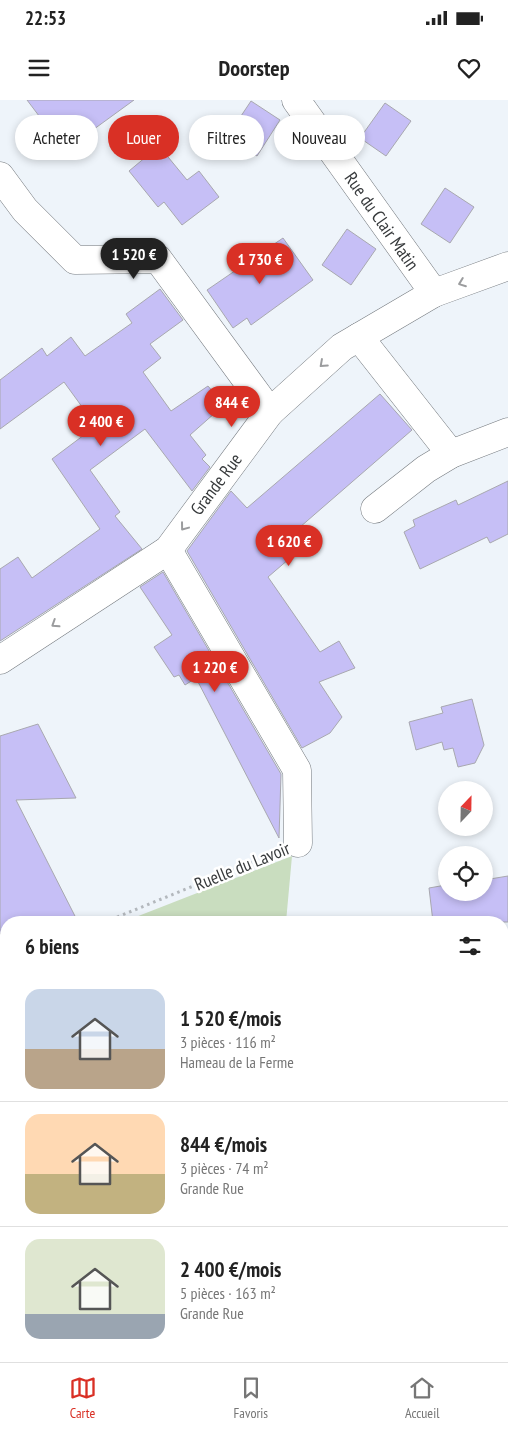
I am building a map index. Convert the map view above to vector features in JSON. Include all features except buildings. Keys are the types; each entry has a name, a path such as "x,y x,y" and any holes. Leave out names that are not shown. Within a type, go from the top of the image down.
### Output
{"street":[{"name":"Rue du Clair Matin","path":"296,100 434,293"},
{"path":"0,176 25,210 75,260 158,258 270,412"},
{"name":"Grande Rue","path":"0,660 168,550 270,412 342,347 434,293 508,266"},
{"path":"359,337 451,454"},
{"path":"374,509 426,469 451,454 508,432"},
{"name":"Ruelle du Lavoir","path":"168,550 298,770 298,843"}],"path":[{"name":"Ruelle du Lavoir","path":"121,916 298,843"}],"green space":[{"path":"292,856 287,916 138,916"}]}
